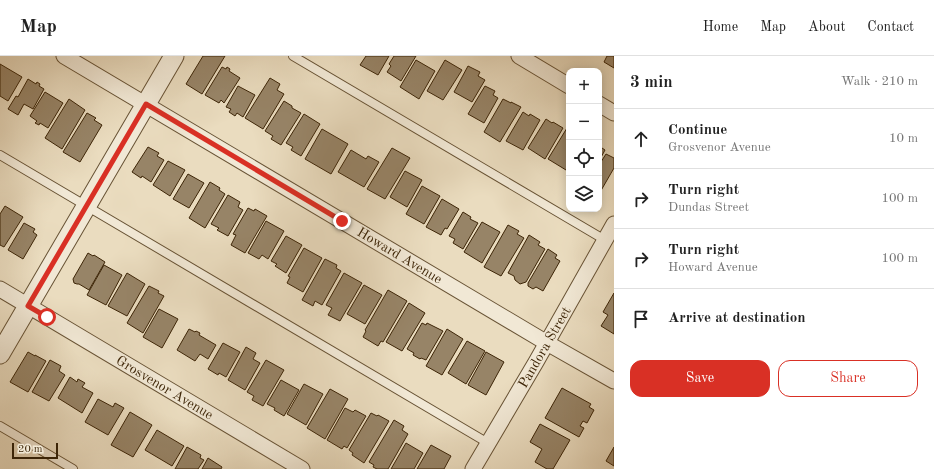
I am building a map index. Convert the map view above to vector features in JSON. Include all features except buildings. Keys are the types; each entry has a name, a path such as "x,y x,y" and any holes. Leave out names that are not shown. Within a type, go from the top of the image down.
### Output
{"street":[{"name":"Howard Avenue","path":"64,56 547,343 614,381"},
{"path":"0,354 174,56"},
{"path":"519,56 566,84"},
{"path":"602,106 614,113"},
{"name":"Pandora Street","path":"473,469 547,343 614,224"},
{"name":"Grosvenor Avenue","path":"0,289 302,469"}],"lane":[{"path":"293,56 606,240"},
{"path":"0,155 488,443"},
{"path":"0,426 73,469"}],"route":[{"path":"47,317 28,306 146,104 342,221"}]}
